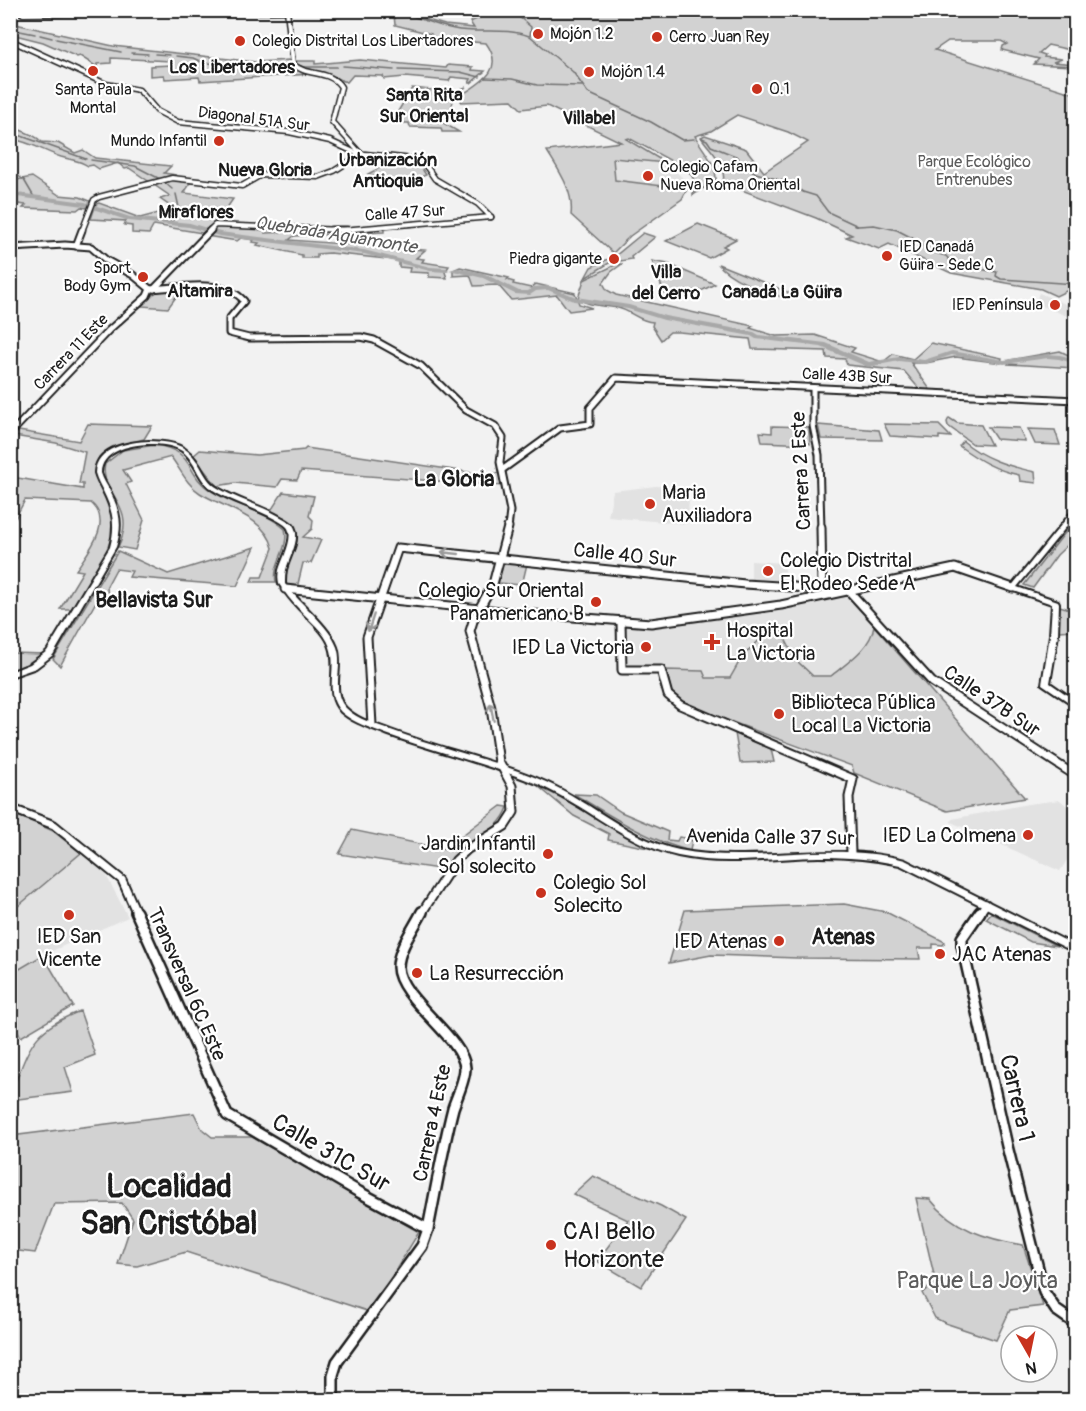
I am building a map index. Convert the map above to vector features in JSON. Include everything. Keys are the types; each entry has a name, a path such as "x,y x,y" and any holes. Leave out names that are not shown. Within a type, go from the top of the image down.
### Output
{"main road":[{"path":"10,14 43,12"},
{"path":"10,675 26,670 45,658 96,577 115,541 119,527 118,516 98,470 105,458 117,449 136,443 159,442 177,446 189,455 210,485 290,526 293,534 292,544 281,574 285,589"},
{"path":"1076,510 1013,588 1056,603 1054,635 1046,684 1076,705"},
{"name":"Avenida Calle 37 Sur","path":"285,589 332,644 335,699 348,714 372,725 544,784 643,839 677,852 719,856 850,853 880,856 902,862 1076,950"}],"street":[{"path":"124,14 130,10"},
{"path":"124,14 143,10"},
{"path":"43,12 124,14 287,11 292,61 295,67 332,78 341,86 331,116 334,126 361,154 322,176 260,175 245,186 169,178 97,198 76,246"},
{"name":"Diagonal 51A Sur","path":"10,40 108,85 139,90 157,111 178,122 289,132 331,142 361,154 412,157 426,161 437,180 481,206 491,217"},
{"name":"Calle 47 Sur","path":"211,227 342,230 491,217"},
{"name":"Carrera 11 Este","path":"10,434 109,330 144,299 211,227"},
{"path":"10,248 88,246 98,250 106,260 152,289"},
{"name":"Carrera 4 Este","path":"152,289 219,287 240,294 244,301 228,319 226,327 229,333 249,338 369,338 415,362 430,373 466,410 495,426 503,438 500,456 510,511 501,559 493,584 478,609 470,631 491,708 498,760 512,786 515,808 511,820 456,860 419,917 398,965 399,974 413,997 455,1045 463,1056 465,1064 448,1130 428,1229 422,1246 414,1260 337,1362 333,1375 333,1401"},
{"name":"Calle 43B Sur","path":"502,470 560,428 590,424 590,408 616,378 1076,400"},
{"name":"Carrera 2 Este","path":"813,388 813,426 819,455 822,589"},
{"name":"Calle 40 Sur","path":"379,598 398,548 745,584 849,591"},
{"path":"285,589 621,622 674,622 849,591 955,568 1013,588"},
{"name":"Calle 37B Sur","path":"849,591 932,682 1076,776"},
{"path":"372,725 367,637 379,598"},
{"path":"621,622 622,670 660,670 668,694 685,708 853,779 849,797 850,853"},
{"name":"Transversal 6C Este","path":"10,808 54,825 122,880 220,1103"},
{"name":"Carrera 1","path":"986,904 962,938 962,945 1007,1146 1044,1292 1051,1305 1076,1324"},
{"name":"Calle 31C Sur","path":"220,1103 232,1119 428,1229"}],"shaded area":[{"name":"Colegio Cafam Nueva Roma Oriental","path":"612,157 666,163 685,180 687,189 615,180"},
{"name":"IED Península","path":"1039,293 1075,308 1075,310 1067,316 1035,303"},
{"name":"Maria Auxiliadora","path":"656,486 690,488 687,524 608,517 613,491"},
{"name":"Colegio Distrital El Rodeo Sede A","path":"751,561 785,563 785,582 751,580"},
{"path":"848,595 874,626 873,635 860,652 832,676 813,676 796,660 777,623 742,657 730,678 706,678 703,671 666,670 666,667 625,667 624,624 650,628 667,627"},
{"name":"IED La Colmena","path":"1060,800 1076,821 1075,848 1060,871 951,822 952,819"},
{"name":"IED San Vicente","path":"81,853 105,873 128,917 43,955 11,974 11,912"}],"green space":[{"name":"Parque Ecológico Entrenubes","path":"383,11 403,11 428,17 424,19 445,25 474,28 470,22 495,11 1075,11 1075,51 1048,45 1039,53 1045,55 1044,57 1062,59 1053,62 1075,64 1075,69 1073,66 1034,64 1039,59 1002,50 1007,44 1001,41 948,41 935,50 1075,94 1075,294 1066,291 1056,296 1041,289 951,273 889,244 879,249 846,237 852,235 816,218 723,183 723,169 701,137 705,135 746,149 764,172 808,142 788,132 737,115 711,131 695,136 711,162 716,180 693,195 693,178 688,170 629,138 626,139 666,163 613,158 615,180 687,189 682,199 630,236 613,253 571,215 568,189 547,151 621,142 547,106 521,109 512,100 461,102 463,94 484,79 492,67 491,52 486,43 433,39 431,34 395,25 394,15"},
{"path":"11,23 113,46 256,62 289,60 293,68 312,74 200,81 199,77 165,79 164,75 150,76 150,66 172,65 171,61 111,58 111,63 97,64 97,67 80,56 77,57 43,42 11,34"},
{"path":"360,60 446,68 448,65 473,67 472,70 485,71 471,83 469,83 471,79 451,77 449,81 405,77 384,79 383,76 353,75 347,82 295,64 295,61 315,61 315,64"},
{"path":"466,87 453,102 454,115 438,120 459,132 442,132 441,128 410,127 409,123 391,123 412,88 453,92"},
{"path":"10,126 42,142 58,143 75,153 83,150 95,158 171,166 164,173 176,175 169,177 192,181 184,193 233,199 220,218 202,233 154,225 149,234 132,233 132,226 124,225 126,221 91,219 96,204 99,203 140,218 174,209 160,199 170,196 118,163 99,169 93,165 88,166 12,139"},
{"path":"389,163 421,167 426,175 399,186 368,174"},
{"path":"32,177 59,195 80,197 90,201 87,208 81,207 77,210 23,208 26,205 11,203 11,181"},
{"path":"698,224 736,239 723,246 727,248 709,258 666,241"},
{"path":"216,226 267,228 265,233 288,232 290,229 319,232 384,228 384,232 294,236 289,240 425,250 416,258 424,259 422,262 449,266 445,272 447,278 429,277 429,273 409,272 410,268 399,267 399,261 396,260 330,253 317,254 317,258 302,258 302,255 257,245 259,243 252,242 254,240 241,238 237,241 206,236"},
{"path":"643,233 655,237 631,257 632,259 609,263 585,278 591,267 615,256"},
{"path":"652,261 668,264 715,284 703,290 664,293"},
{"path":"617,264 622,264 611,272 603,283 607,290 616,295 753,326 750,328 776,336 815,335 855,348 851,352 883,362 893,354 913,359 931,343 1002,358 1001,363 956,357 926,363 911,363 932,392 921,391 904,371 847,365 845,359 827,358 826,351 752,349 750,339 679,332 670,332 661,340 652,326 653,322 623,309 592,304 578,298 584,280"},
{"path":"718,264 795,295 788,299 750,285 732,276"},
{"path":"460,267 509,278 507,280 514,282 513,284 531,288 536,284 575,293 579,304 592,308 569,311 557,295 511,300 498,285 474,286 470,275 453,276 453,270"},
{"path":"181,290 168,308 141,306 157,291"},
{"path":"1060,351 1075,358 1075,368 1008,364 1010,360"},
{"path":"949,418 957,423 981,425 991,445 973,444 948,426"},
{"path":"88,424 152,426 144,439 119,445 99,457 94,472 112,509 111,538 101,564 74,609 60,609 83,571 76,570 97,537 100,519 97,511 91,503 25,500 11,526 11,486 18,478 83,489 83,484 79,484 85,452 56,443 14,436 19,431 79,441"},
{"path":"884,424 939,425 951,437 939,436 939,439 890,436"},
{"path":"818,425 879,430 882,440 821,439"},
{"path":"772,426 809,427 810,444 762,442 760,432 772,433"},
{"path":"988,427 1019,428 1025,441 996,439"},
{"path":"1028,429 1055,430 1060,445 1035,444"},
{"path":"963,441 979,453 997,461 1035,472 1036,483 1020,481 1019,475 980,460 959,446"},
{"path":"155,445 168,448 184,457 196,477 210,490 268,517 285,529 285,543 276,569 276,582 251,582 253,577 262,577 273,548 262,528 243,514 195,490 171,457 123,470 131,482 126,484 144,520 135,550 118,547 124,520 121,509 107,483 104,474 105,464 123,450"},
{"path":"306,448 481,474 499,473 503,486 301,471 297,480 282,479 277,487 235,483 217,486 193,456 200,450 257,455"},
{"path":"283,492 314,496 309,516 313,520 312,529 303,537 321,540 311,563 303,563 297,588 288,588 285,578 295,548 297,538 295,529 287,520 270,512"},
{"path":"1075,520 1075,538 1057,555 1033,588 1024,585"},
{"path":"255,547 237,586 129,577 132,571 116,569 107,586 108,601 97,600 60,666 53,659 118,551 168,574"},
{"path":"504,562 527,564 522,585 498,583"},
{"path":"1060,606 1075,611 1075,630 1059,631"},
{"path":"777,623 796,660 813,676 831,676 851,660 868,641 874,626 1025,798 947,811 854,773 852,766 689,706 672,693 666,670 703,671 706,678 730,678 742,657"},
{"path":"11,653 43,654 11,670"},
{"path":"735,733 771,749 774,762 740,763"},
{"path":"539,787 653,849 608,840 609,834 574,816"},
{"path":"574,794 596,795 621,812 668,832 667,840 677,841 679,837 692,839 690,851 644,834"},
{"path":"501,806 508,807 497,825 461,852 445,870 339,854 352,830 444,849"},
{"path":"18,815 53,831 81,853 11,912 10,827"},
{"path":"844,904 886,912 945,942 943,945 933,944 933,948 918,948 920,959 711,955 669,963 685,910"},
{"path":"991,913 1057,946 1031,942 986,919"},
{"path":"43,955 73,1006 21,1037 11,1018 11,974"},
{"path":"80,1011 95,1055 65,1067 73,1092 11,1100 11,1093 34,1042 51,1026"},
{"path":"194,1113 202,1129 212,1137 252,1137 419,1232 370,1312 186,1252 137,1266 118,1264 133,1219 122,1203 54,1204 35,1253 11,1250 11,1136"},
{"path":"593,1176 661,1206 686,1220 641,1287 597,1261 628,1220 573,1194"},
{"name":"Parque La Joyita","path":"916,1198 930,1199 949,1218 972,1231 997,1240 1023,1245 1043,1306 1010,1310 1003,1324 999,1324 996,1340 935,1318 922,1293 933,1284 934,1275"}],"waterway":[{"path":"390,10 454,29 511,32 529,36"},
{"path":"526,10 517,15 531,27 530,36 573,72 588,93 651,122 682,140 694,139"},
{"path":"10,29 35,34"},
{"path":"40,35 52,38"},
{"path":"56,39 121,52"},
{"path":"131,53 148,54"},
{"path":"155,54 170,55"},
{"path":"176,56 193,58 204,63 287,66"},
{"path":"343,66 394,70"},
{"path":"302,67 337,67"},
{"path":"399,70 460,72 480,77"},
{"path":"485,78 512,79 537,85 582,86"},
{"path":"10,132 86,159"},
{"path":"702,138 707,140 711,146 738,157 742,164 756,173 790,183 803,192 816,196 828,212 858,226 874,225 897,230 920,242 925,250 946,256 954,265 997,272 996,276 1001,279 1076,284"},
{"path":"91,160 135,166 160,179"},
{"path":"10,170 24,180 34,197"},
{"path":"164,182 172,189"},
{"name":"Quebrada Aguamonte","path":"10,194 85,204 129,219 190,225 219,234 364,252 430,269 446,270"},
{"path":"165,223 173,220 180,212 176,194"},
{"path":"453,270 486,276 511,291 519,293 530,293 534,289 549,288 574,299 629,307 664,318 754,334 756,337 823,345 868,365 899,359 925,362 952,353 1004,362 1048,356 1076,362"}],"place":[{"name":"Mojón 1.2","path":"538,34"},
{"name":"Cerro Juan Rey","path":"657,37"},
{"name":"Colegio Distrital Los Libertadores","path":"240,41"},
{"name":"Santa Paula Montal","path":"93,71"},
{"name":"Mojón 1.4","path":"589,72"},
{"name":"0.1","path":"757,89"},
{"name":"Mundo Infantil","path":"219,141"},
{"name":"Colegio Cafam Nueva Roma Oriental","path":"648,176"},
{"name":"IED Canadá Güira - Sede C","path":"887,256"},
{"name":"Piedra gigante","path":"614,259"},
{"name":"Sport Body Gym","path":"143,277"},
{"name":"IED Península","path":"1055,305"},
{"name":"Maria Auxiliadora","path":"650,504"},
{"name":"Colegio Distrital El Rodeo Sede A","path":"768,571"},
{"name":"Colegio Sur Oriental Panamericano B","path":"596,602"},
{"name":"Hospital La Victoria","path":"712,642"},
{"name":"IED La Victoria","path":"646,647"},
{"name":"Biblioteca Pública Local La Victoria","path":"779,714"},
{"name":"IED La Colmena","path":"1028,835"},
{"name":"Jardin Infantil Sol solecito","path":"548,854"},
{"name":"Colegio Sol Solecito","path":"541,893"},
{"name":"IED San Vicente","path":"69,915"},
{"name":"IED Atenas","path":"779,941"},
{"name":"JAC Atenas","path":"940,954"},
{"name":"La Resurrección","path":"417,973"},
{"name":"CAI Bello Horizonte","path":"551,1245"}],"district":[{"name":"Los Libertadores","path":"232,67"},
{"name":"Santa Rita Sur Oriental","path":"424,106"},
{"name":"Villabel","path":"589,118"},
{"name":"Nueva Gloria","path":"265,170"},
{"name":"Urbanización Antioquia","path":"388,170"},
{"name":"Miraflores","path":"196,212"},
{"name":"Villa del Cerro","path":"666,282"},
{"name":"Altamira","path":"200,291"},
{"name":"Canadá La Güira","path":"782,292"},
{"name":"La Gloria","path":"454,479"},
{"name":"Bellavista Sur","path":"154,600"},
{"name":"Atenas","path":"843,937"},
{"name":"Localidad San Cristóbal","path":"169,1206"}]}
